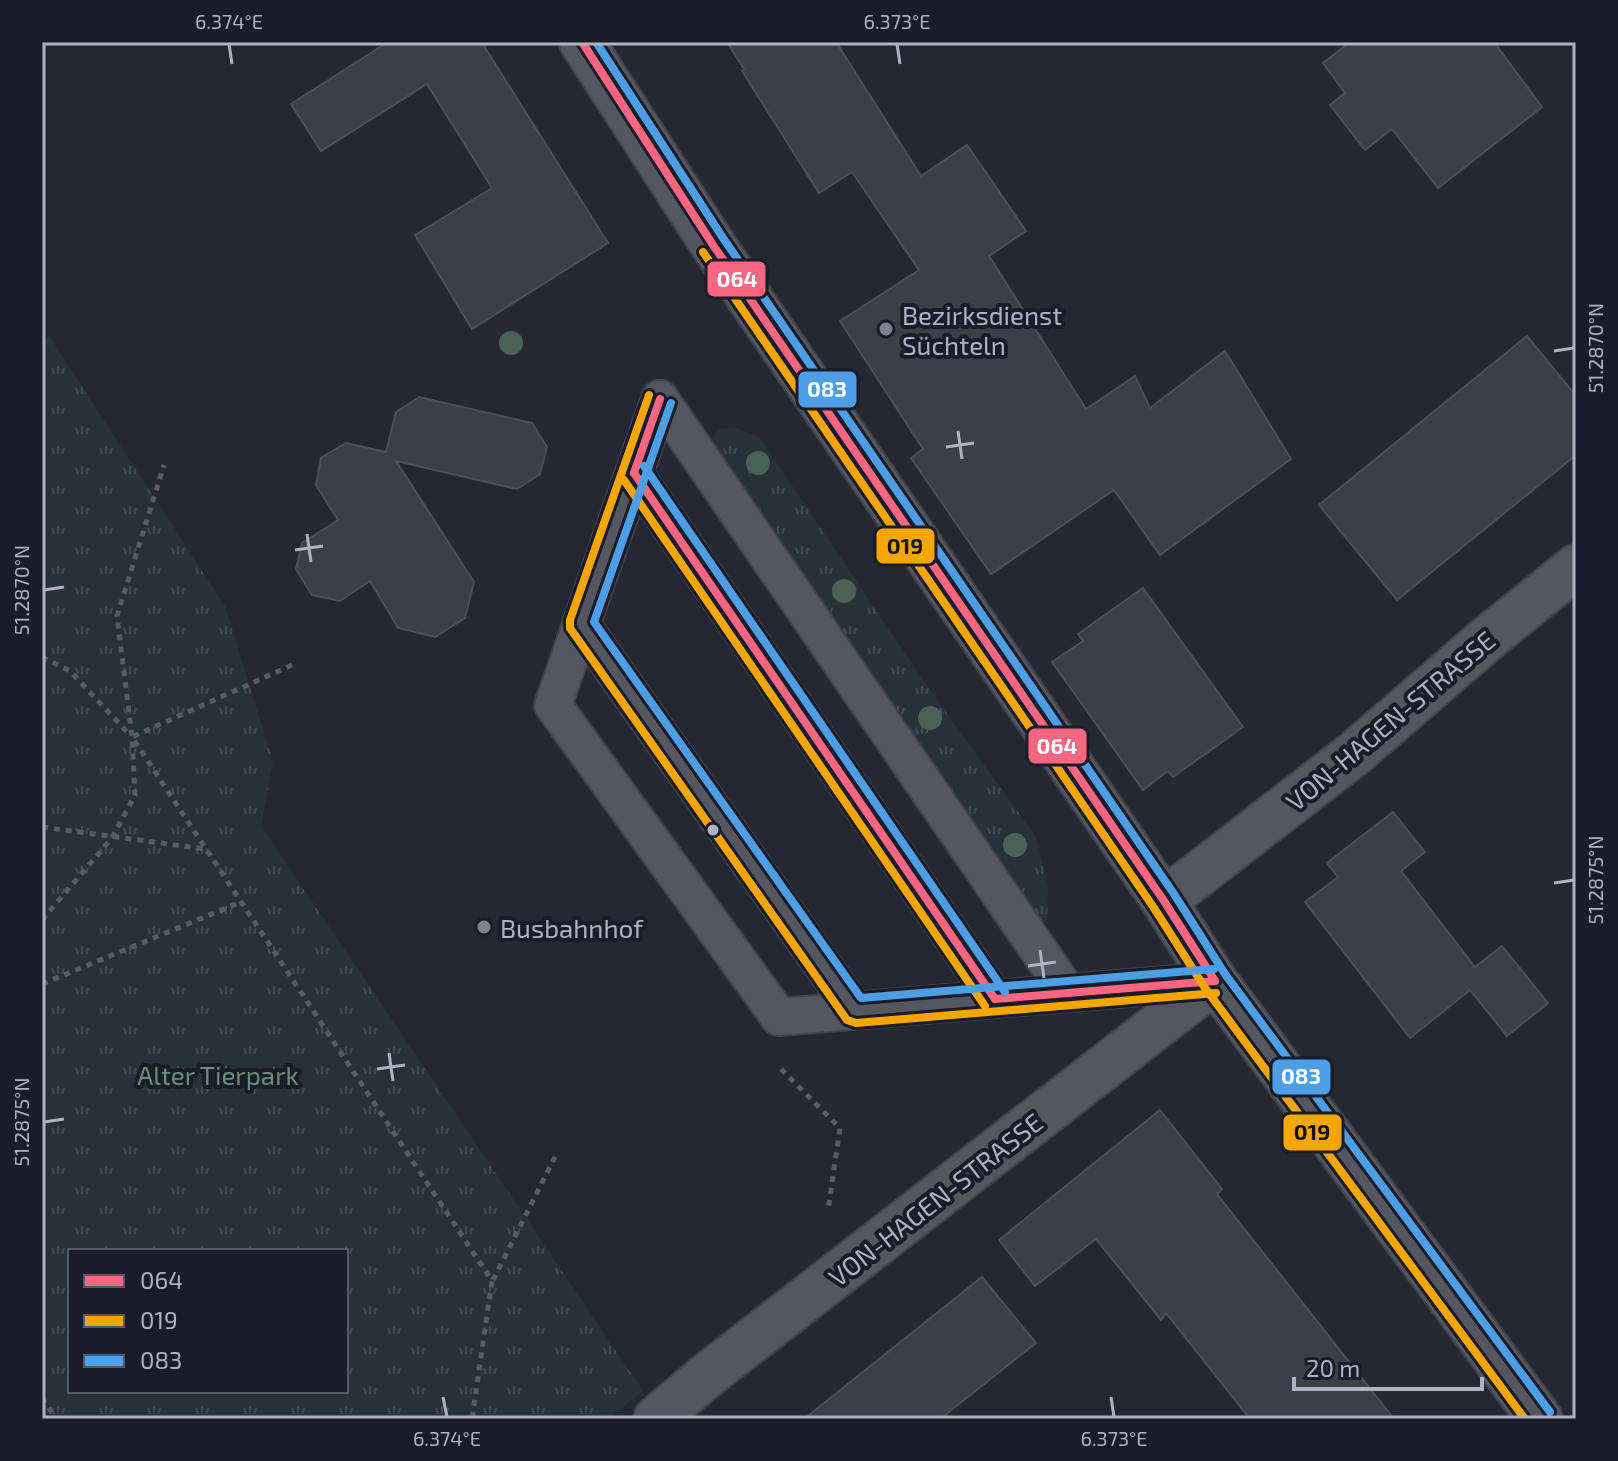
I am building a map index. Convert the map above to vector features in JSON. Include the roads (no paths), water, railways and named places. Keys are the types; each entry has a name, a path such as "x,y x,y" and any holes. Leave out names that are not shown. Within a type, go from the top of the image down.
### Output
{"street":[{"path":"582,42 713,245 1164,901 1215,981 1540,1419"},
{"name":"VON-HAGEN-STRASSE","path":"1164,901 1355,753 1576,567"},
{"name":"VON-HAGEN-STRASSE","path":"656,1419 705,1377 1215,981"}],"lane":[{"path":"1068,993 660,399 553,705 779,1017 1215,981"},
{"path":"634,473 995,999"},
{"path":"581,624 855,1011"}],"place":[{"name":"Bezirksdienst Süchteln","path":"886,329"},
{"name":"Busbahnhof","path":"484,927"}],"park label":[{"name":"Alter Tierpark","path":"218,1074"}]}
